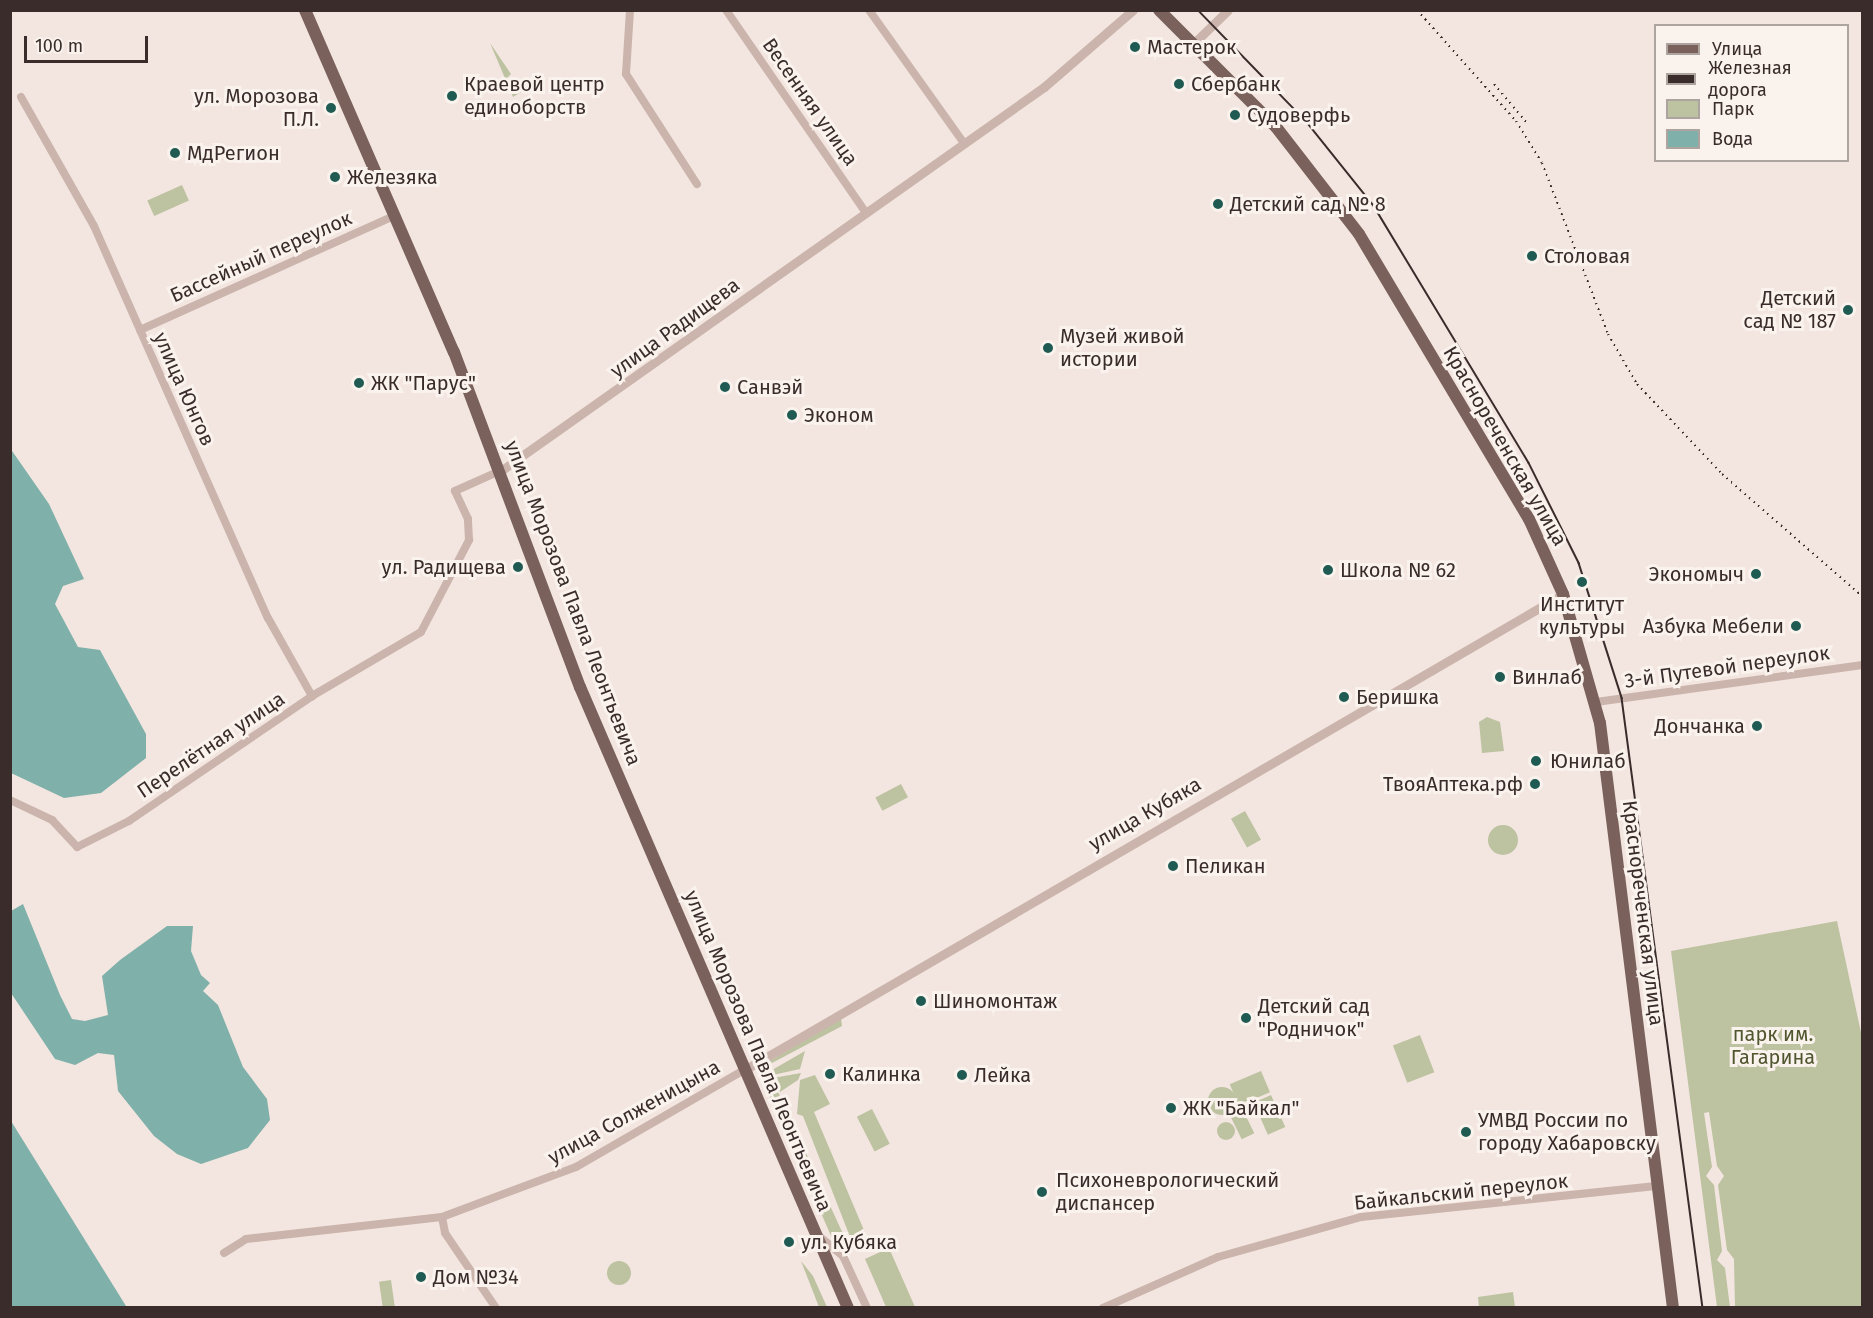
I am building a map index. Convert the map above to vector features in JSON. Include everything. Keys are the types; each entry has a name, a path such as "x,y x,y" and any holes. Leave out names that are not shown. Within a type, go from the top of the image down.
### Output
{"main road":[{"name":"улица Морозова Павла Леонтьевича","path":"305,10 396,215 502,470 580,687 848,1308"},
{"name":"Краснореченская улица","path":"1159,10 1276,127 1359,234 1523,509 1563,594 1596,702 1673,1308"}],"street":[{"path":"630,10 626,74 697,184"},
{"name":"Весенняя улица","path":"726,10 867,213"},
{"path":"869,10 964,143"},
{"name":"улица Радищева","path":"312,696 424,629 469,540 468,519 455,491 502,470 867,213 1044,87 1133,10"},
{"path":"1194,43 1228,10"},
{"name":"улица Юнгов","path":"21,97 94,226 268,618 312,696"},
{"name":"Бассейный переулок","path":"140,330 396,215"},
{"name":"улица Кубяка","path":"746,1069 1563,594"},
{"name":"3-й Путевой переулок","path":"1596,702 1863,665"},
{"name":"Перелётная улица","path":"10,800 52,820 77,847 129,821 312,696"},
{"name":"улица Солженицына","path":"224,1253 246,1239 442,1217 576,1167 746,1069"},
{"name":"Байкальский переулок","path":"1103,1308 1218,1257 1361,1217 1658,1186"},
{"path":"442,1217 445,1233 496,1308"},
{"path":"816,1233 843,1256 867,1308"}],"green space":[{"path":"490,43 511,74 506,79 523,91 513,97"},
{"path":"182,185 189,201 154,216 147,200"},
{"path":"1487,717 1500,722 1504,751 1482,753 1479,722"},
{"path":"901,784 908,797 882,811 875,798"},
{"path":"1245,811 1261,840 1247,848 1231,819"},
{"path":"1503,825 1513,830 1518,840 1513,850 1503,855 1493,850 1488,840 1493,830"},
{"name":"парк им. Гагарина","path":"1837,921 1862,1037 1862,1307 1735,1307 1734,1259 1727,1250 1718,1185 1724,1176 1717,1166 1709,1112 1704,1113 1712,1167 1706,1176 1714,1185 1722,1251 1717,1260 1725,1268 1730,1307 1717,1307 1671,951"},
{"path":"841,1018 842,1026 772,1063 770,1061"},
{"path":"1420,1035 1434,1072 1407,1083 1393,1045"},
{"path":"805,1051 800,1069 773,1075 772,1070"},
{"path":"1261,1071 1270,1092 1239,1105 1230,1084"},
{"path":"801,1073 798,1080 780,1092 773,1078"},
{"path":"815,1075 830,1104 814,1112 866,1235 852,1242 803,1116 797,1114 800,1080"},
{"path":"773,1081 849,1247 839,1250 835,1245 764,1083"},
{"path":"1222,1087 1232,1091 1236,1101 1232,1111 1222,1115 1212,1111 1208,1101 1212,1091"},
{"path":"1271,1095 1285,1127 1268,1135 1254,1103"},
{"path":"1242,1108 1254,1133 1242,1139 1229,1114"},
{"path":"872,1109 890,1144 875,1151 857,1117"},
{"path":"1226,1122 1232,1125 1235,1131 1232,1137 1226,1140 1220,1137 1217,1131 1220,1125"},
{"path":"889,1248 915,1307 886,1307 865,1259"},
{"path":"619,1261 628,1264 631,1273 628,1282 619,1285 610,1282 607,1273 610,1264"},
{"path":"801,1261 813,1276 827,1307 819,1307"},
{"path":"391,1280 395,1307 383,1308 379,1282"},
{"path":"1513,1292 1515,1307 1479,1307 1478,1297"}],"water":[{"path":"10,448 49,504 84,579 63,586 55,604 78,647 100,650 146,734 146,758 101,793 64,798 11,773"},
{"path":"23,904 72,1019 85,1021 108,1015 102,976 120,960 167,926 193,926 191,951 201,975 210,983 203,991 218,1005 243,1067 267,1099 270,1120 248,1148 201,1164 177,1154 154,1136 118,1091 114,1055 98,1053 75,1065 55,1059 11,993 11,911"},
{"path":"11,1121 126,1306 126,1307 11,1307"}],"tram line":[{"path":"1198,10 1306,121 1374,206 1529,463 1579,563 1622,698 1703,1308"}],"railway":[{"path":"1417,10 1516,121 1542,163 1608,334 1637,384 1722,474 1862,596"},
{"path":"1494,84 1527,123"}],"place":[{"name":"Мастерок","path":"1135,47"},
{"name":"Сбербанк","path":"1179,84"},
{"name":"Краевой центр единоборств","path":"452,96"},
{"name":"ул. Морозова П.Л.","path":"331,108"},
{"name":"Судоверфь","path":"1235,115"},
{"name":"МдРегион","path":"175,153"},
{"name":"Железяка","path":"335,177"},
{"name":"Детский сад № 8","path":"1218,204"},
{"name":"Столовая","path":"1532,256"},
{"name":"Детский сад № 187","path":"1848,310"},
{"name":"Музей живой истории","path":"1048,348"},
{"name":"ЖК \"Парус\"","path":"359,383"},
{"name":"Санвэй","path":"725,387"},
{"name":"Эконом","path":"792,415"},
{"name":"ул. Радищева","path":"518,567"},
{"name":"Школа № 62","path":"1328,570"},
{"name":"Экономыч","path":"1756,574"},
{"name":"Институт культуры","path":"1582,582"},
{"name":"Азбука Мебели","path":"1796,626"},
{"name":"Винлаб","path":"1500,677"},
{"name":"Беришка","path":"1344,697"},
{"name":"Дончанка","path":"1757,726"},
{"name":"Юнилаб","path":"1536,761"},
{"name":"ТвояАптека.рф","path":"1535,784"},
{"name":"Пеликан","path":"1173,866"},
{"name":"Шиномонтаж","path":"921,1001"},
{"name":"Детский сад \"Родничок\"","path":"1246,1018"},
{"name":"Калинка","path":"830,1074"},
{"name":"Лейка","path":"962,1075"},
{"name":"ЖК \"Байкал\"","path":"1171,1108"},
{"name":"УМВД России по городу Хабаровску","path":"1466,1132"},
{"name":"Психоневрологический диспансер","path":"1042,1192"},
{"name":"ул. Кубяка","path":"789,1242"},
{"name":"Дом №34","path":"421,1277"}]}
